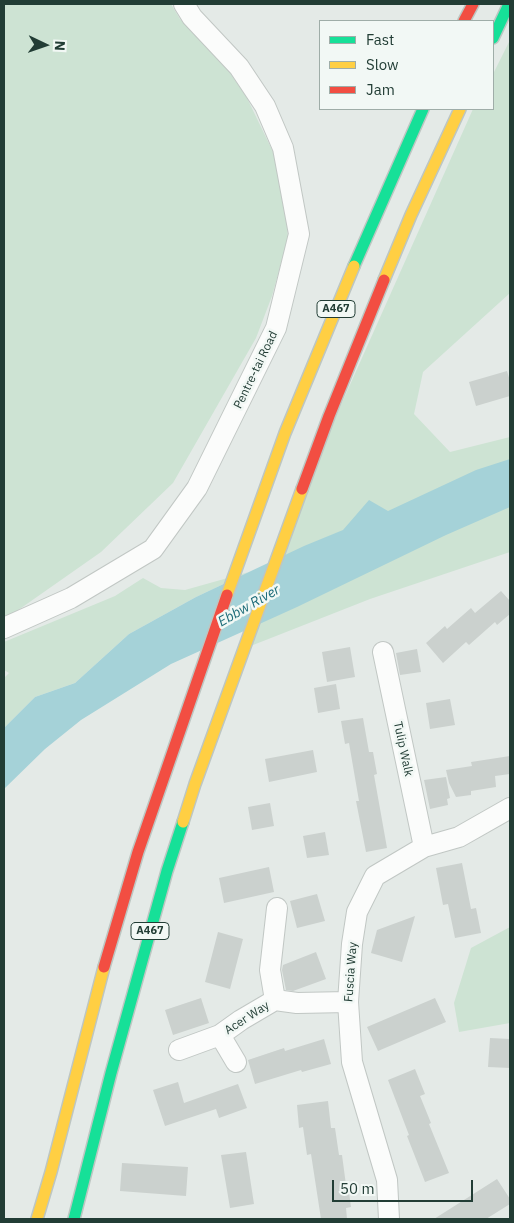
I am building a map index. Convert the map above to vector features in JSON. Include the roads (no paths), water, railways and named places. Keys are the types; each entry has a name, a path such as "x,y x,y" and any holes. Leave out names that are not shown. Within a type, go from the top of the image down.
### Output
{"main road":[{"path":"465,20 473,4"},
{"path":"494,36 509,4"},
{"name":"A467","path":"37,1219 105,963 130,880 201,666 285,433 346,283 423,110"},
{"name":"A467","path":"74,1219 111,1073 167,871 194,784 328,416 411,215 460,110"}],"street":[{"name":"Pentre-tai Road","path":"4,628 71,598 153,549 197,488 276,328 299,234 283,148 265,106 239,67 192,16 184,4"},
{"name":"Tulip Walk","path":"383,652 424,847"},
{"name":"Fuscia Way","path":"389,1219 387,1180 352,1062 348,1002 352,944 357,912 375,876 424,847 459,837 510,808"},
{"path":"275,1000 270,970 277,908"},
{"name":"Acer Way","path":"179,1050 220,1035 275,1000 297,1003 348,1002"},
{"path":"220,1035 236,1062"}],"water":[{"name":"Ebbw River","path":"510,459 510,507 171,664 81,720 45,749 4,789 4,728 35,697 75,683 129,634 196,597 304,546 343,530 369,500 388,511 476,470"}]}
